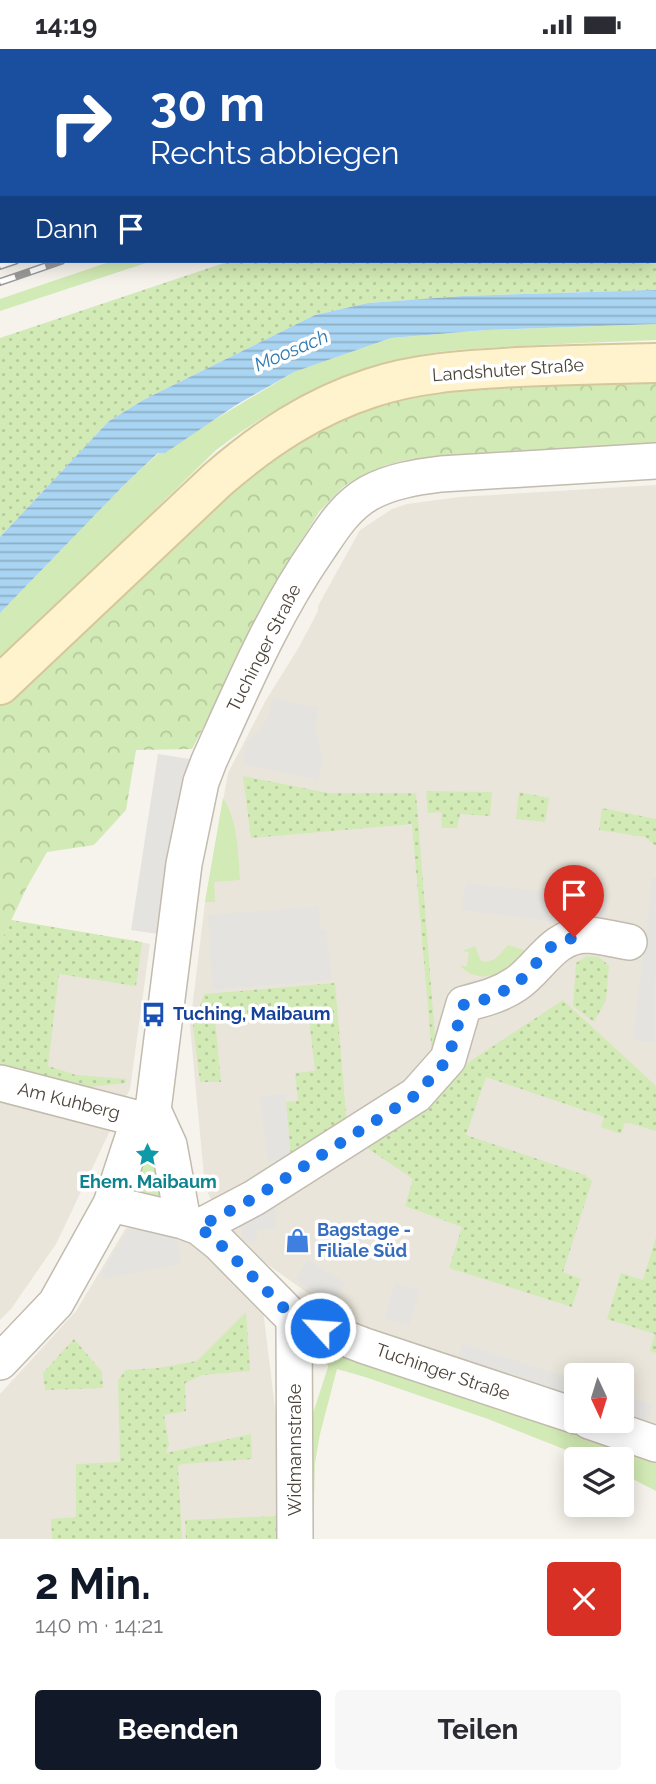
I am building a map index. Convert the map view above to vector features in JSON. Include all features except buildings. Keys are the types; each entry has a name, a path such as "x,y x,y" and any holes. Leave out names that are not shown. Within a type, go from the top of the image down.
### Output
{"main road":[{"name":"Landshuter Straße","path":"0,685 181,512 245,455 322,407 372,387 465,370 656,363"}],"street":[{"name":"Tuchinger Straße","path":"0,1362 56,1303 111,1204 146,1114 184,864 201,782 272,623 304,569 343,513 369,493 410,478 656,461"},
{"path":"146,1114 169,1145 191,1224 264,1192 416,1095 448,1059 464,1004 491,998 518,983 551,947 574,937 587,935 629,942"},
{"name":"Am Kuhberg","path":"0,1083 146,1114"},
{"name":"Tuchinger Straße","path":"111,1204 191,1224 219,1243 294,1318 365,1346 564,1412"},
{"name":"Widmannstraße","path":"294,1318 295,1539"},
{"path":"624,1433 656,1444"}],"shaded area":[{"path":"656,485 656,1432 634,1425 634,1363 564,1363 564,1403 375,1341 229,1237 205,1187 190,1026 205,902 228,773 266,700 299,647 318,611 318,606 360,530 392,509 407,504 459,497"},
{"path":"273,697 319,708 315,728 323,759 318,780 242,764 246,742 260,730 268,717"},
{"path":"158,754 190,759 164,935 131,930"},
{"path":"652,878 656,878 655,1043 633,1040"},
{"path":"466,883 608,899 604,928 461,910"},
{"path":"319,906 321,930 326,929 332,980 212,990 208,915"},
{"path":"11,920 150,944 130,1089 56,1244 11,1309 0,1320 0,944"},
{"path":"285,1094 291,1160 268,1162 260,1096"},
{"path":"274,1199 277,1228 256,1230 257,1241 243,1242 241,1220"},
{"path":"126,1228 181,1239 214,1257 263,1310 276,1416 280,1539 0,1539 0,1394 76,1311"},
{"path":"129,1228 177,1238 182,1264 103,1279 102,1272"},
{"path":"308,1260 346,1283 333,1303 296,1280"},
{"path":"395,1283 420,1290 409,1326 384,1318"},
{"path":"463,1343 564,1376 564,1403 455,1368"},
{"path":"634,1399 653,1405 645,1429 634,1425"}],"green space":[{"path":"106,263 146,263 0,311 0,299"},
{"path":"224,263 656,263 656,290 463,296 368,303 315,315 145,399 109,421 0,537 0,338"},
{"path":"656,324 656,340 478,348 418,355 355,373 306,394 260,419 216,450 0,661 0,613 126,483 159,453 294,372 391,338 487,330"},
{"path":"656,381 656,447 506,451 406,460 386,465 343,487 319,512 296,549 192,749 136,750 126,810 94,845 47,852 0,944 0,704 216,501 296,439 383,401 467,387"},
{"path":"243,776 328,793 416,793 436,1050 432,1054 412,824 251,838"},
{"path":"426,791 492,792 490,816 460,814 457,828 442,828 441,812 428,813"},
{"path":"519,792 549,798 545,822 516,819"},
{"path":"223,798 232,816 240,880 214,882 215,902 205,902"},
{"path":"602,808 656,819 656,846 645,837 599,830"},
{"path":"11,920 142,942 136,986 59,974 48,1066 76,1075 126,1079 126,1083 69,1089 0,1071 0,944"},
{"path":"508,945 524,950 524,954 493,975 477,976 460,966 467,966 469,952 462,951 475,946 481,961 486,962 496,957"},
{"path":"587,956 599,957 609,966 606,1000 594,1022 573,1006 576,963"},
{"path":"335,983 347,1126 291,1160 286,1102 298,1101 295,1073 315,1071 308,1010 215,1020 221,1082 200,1082 193,1026 204,994"},
{"path":"563,1000 656,1086 656,1131 625,1122 621,1134 601,1127 604,1117 486,1077 466,1135 585,1175 592,1181 563,1272 581,1279 572,1307 449,1268 462,1227 405,1206 413,1179 366,1147 428,1108 469,1062"},
{"path":"147,1145 153,1147 161,1199 126,1191"},
{"path":"656,1237 656,1353 650,1351 655,1334 607,1319 621,1273 643,1280"},
{"path":"246,1312 250,1371 202,1375 185,1383 186,1411 164,1415 169,1444 166,1453 251,1434 252,1459 178,1466 182,1539 52,1539 51,1519 76,1517 76,1464 120,1462 118,1380 126,1370 197,1361"},
{"path":"74,1339 102,1372 103,1388 45,1390 43,1373"},
{"path":"331,1355 369,1364 564,1430 564,1433 573,1433 615,1447 564,1449 488,1419 337,1369 315,1463 313,1539 308,1539 304,1441 328,1367 326,1359"},
{"path":"634,1454 656,1461 656,1491 634,1480"},
{"path":"280,1516 280,1539 186,1539 185,1520"}],"water":[{"name":"Moosach","path":"656,290 656,324 487,330 391,338 294,372 236,405 165,453 158,453 0,613 0,537 109,421 145,399 315,315 368,303 463,296"}],"railway":[{"path":"0,266 9,263"},
{"path":"0,282 55,263"}],"place":[{"name":"Tuching, Maibaum","path":"153,1014"},
{"name":"Ehem. Maibaum","path":"148,1155"},
{"name":"Bagstage - Filiale Süd","path":"297,1240"}],"route":[{"path":"320,1328 294,1318 219,1243 199,1227 254,1198 416,1095 448,1059 464,1004 491,998 518,983 551,947 574,937"}]}
